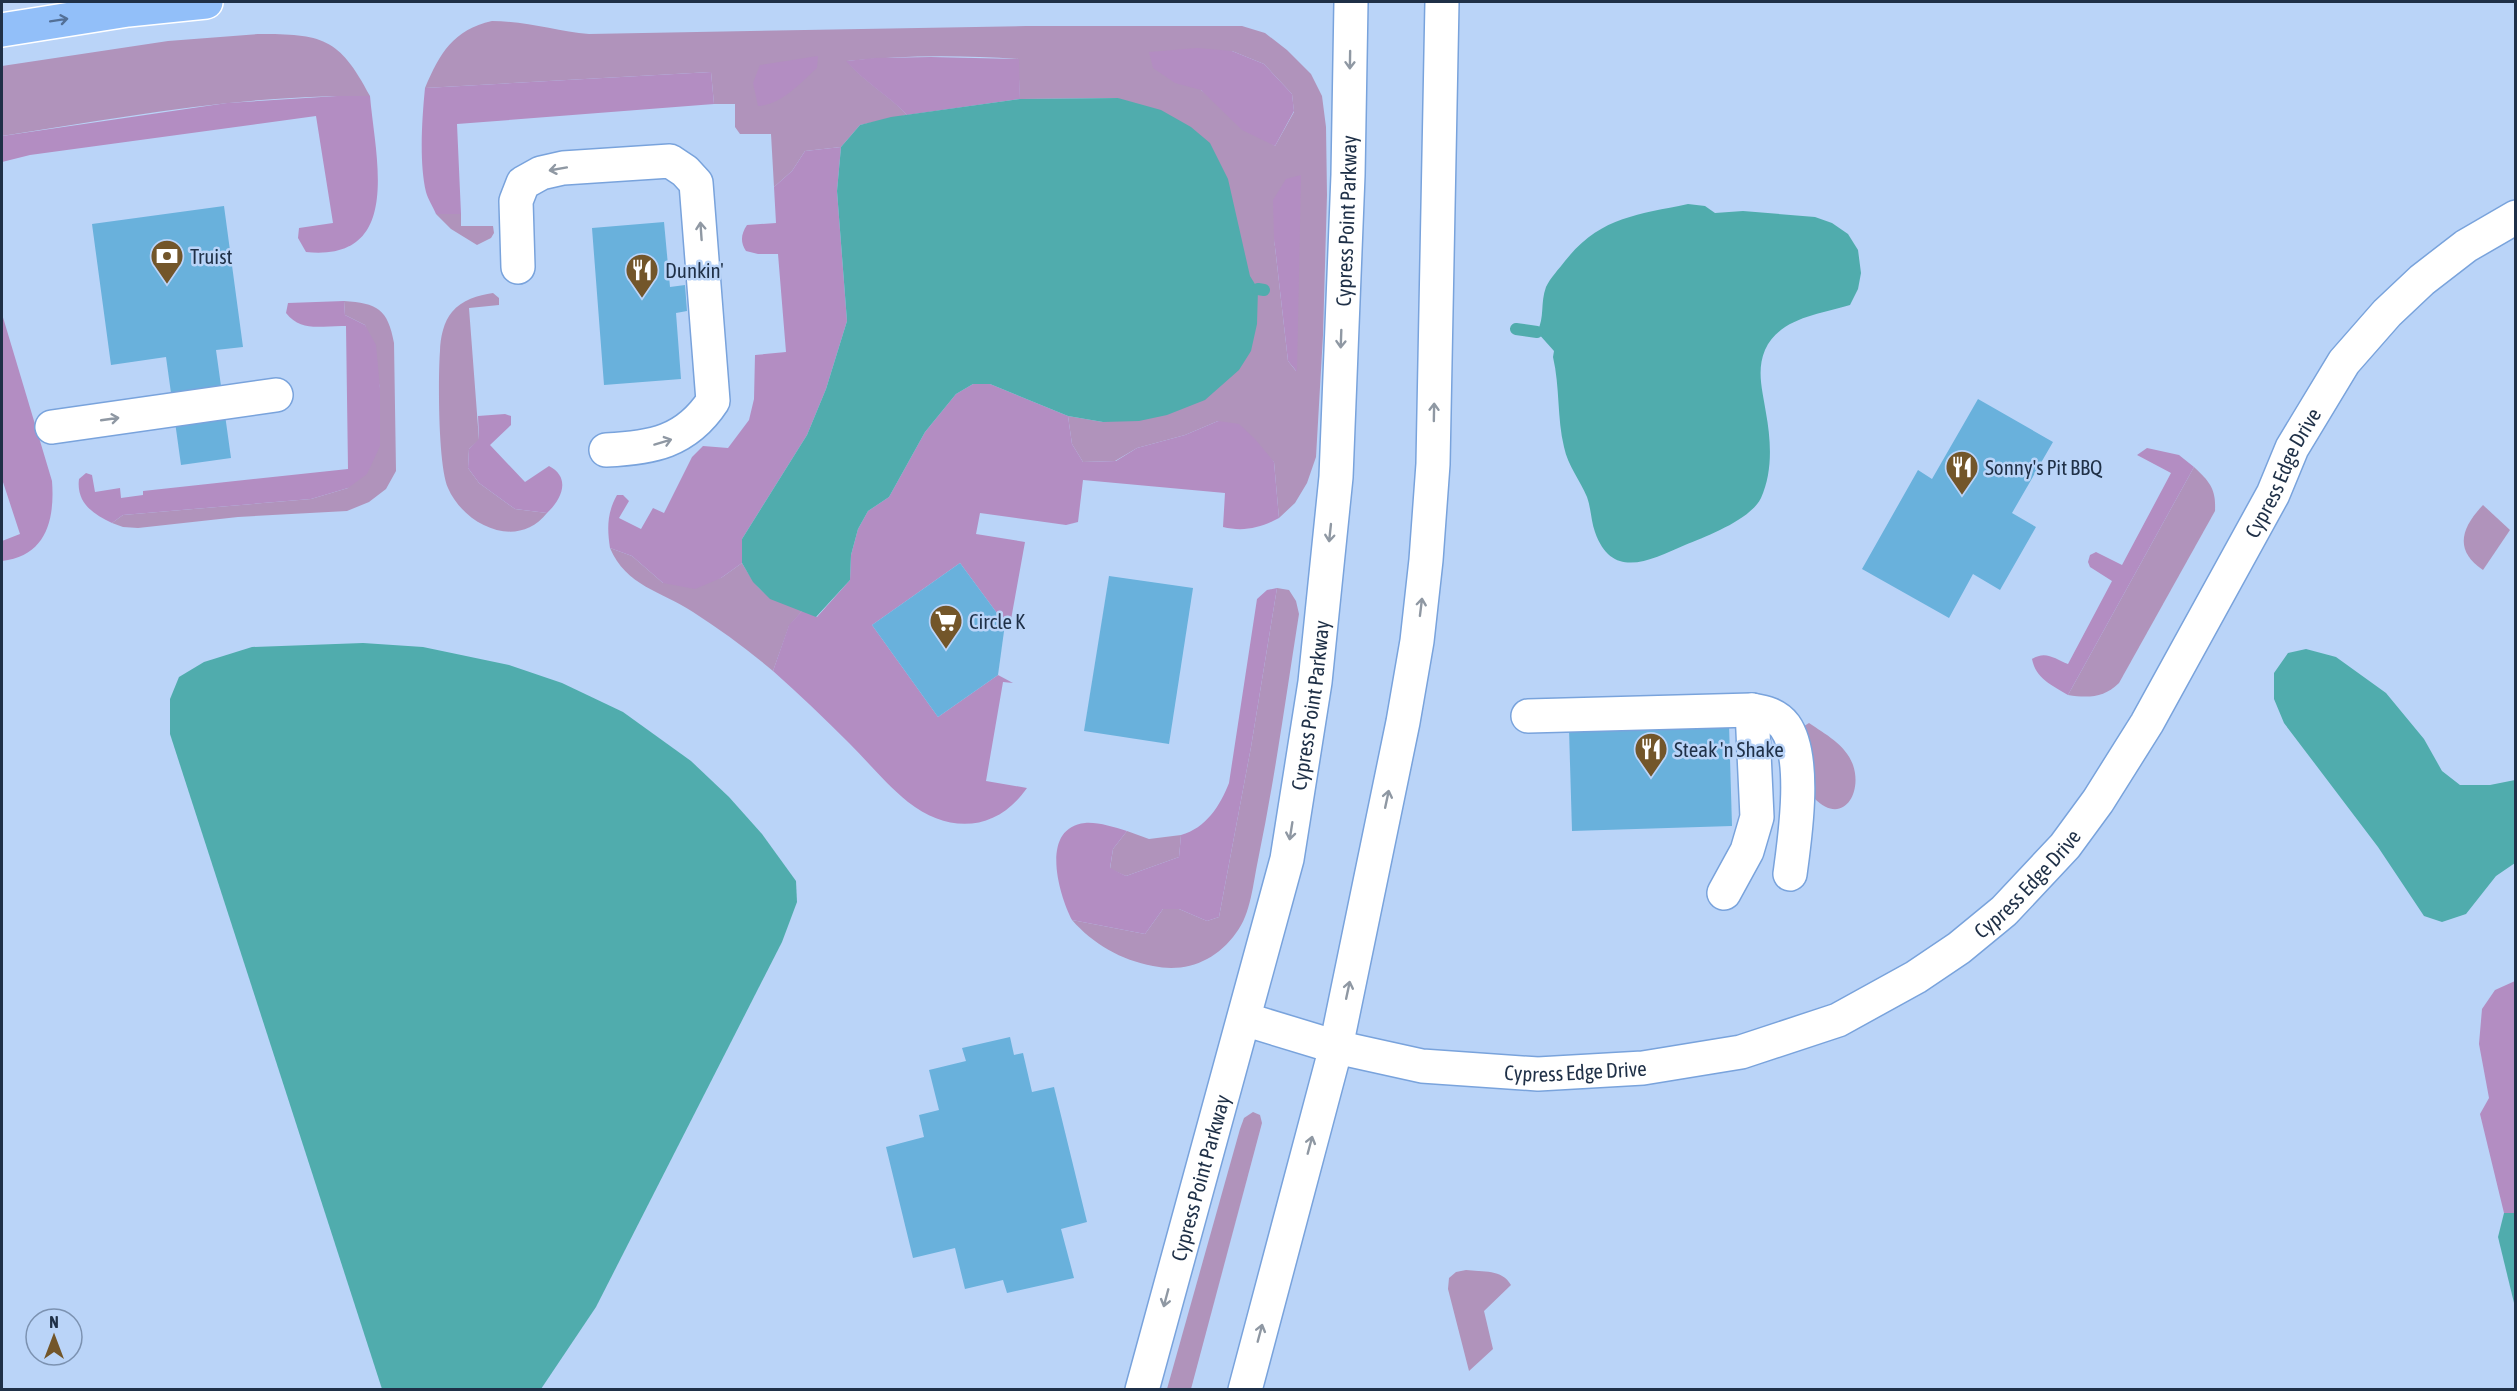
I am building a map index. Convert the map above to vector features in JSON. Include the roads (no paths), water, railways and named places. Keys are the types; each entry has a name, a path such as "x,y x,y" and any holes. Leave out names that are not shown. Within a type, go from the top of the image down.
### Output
{"main road":[{"path":"2,30 138,6 206,2"}],"street":[{"name":"Cypress Point Parkway","path":"1142,1389 1287,859 1316,671 1336,477 1348,175 1351,2"},
{"path":"1245,1389 1336,1047 1403,722 1417,641 1426,560 1432,464 1442,2"},
{"path":"518,267 516,201 523,183 541,173 563,168 670,161 685,171 696,183 713,401 702,418 673,439 642,448 606,450"},
{"name":"Cypress Edge Drive","path":"1244,1019 1336,1047 1422,1066 1538,1074 1643,1068 1730,1054 1838,1020 1916,977 1959,948 2004,911 2065,846 2098,801 2147,723 2273,494 2292,447 2344,362 2387,313 2422,280 2466,246 2516,217"},
{"path":"52,427 276,395"},
{"path":"1724,893 1747,851 1757,817 1752,710"},
{"path":"1528,716 1752,710 1775,716 1784,724 1793,744 1797,786 1797,817 1790,874"}],"waterway":[{"path":"1258,289 1264,290"},
{"path":"1516,329 1537,332"}],"place":[{"name":"Truist","path":"167,285"},
{"name":"Dunkin'","path":"642,299"},
{"name":"Sonny's Pit BBQ","path":"1962,496"},
{"name":"Circle K","path":"946,650"},
{"name":"Steak 'n Shake","path":"1651,778"}]}
